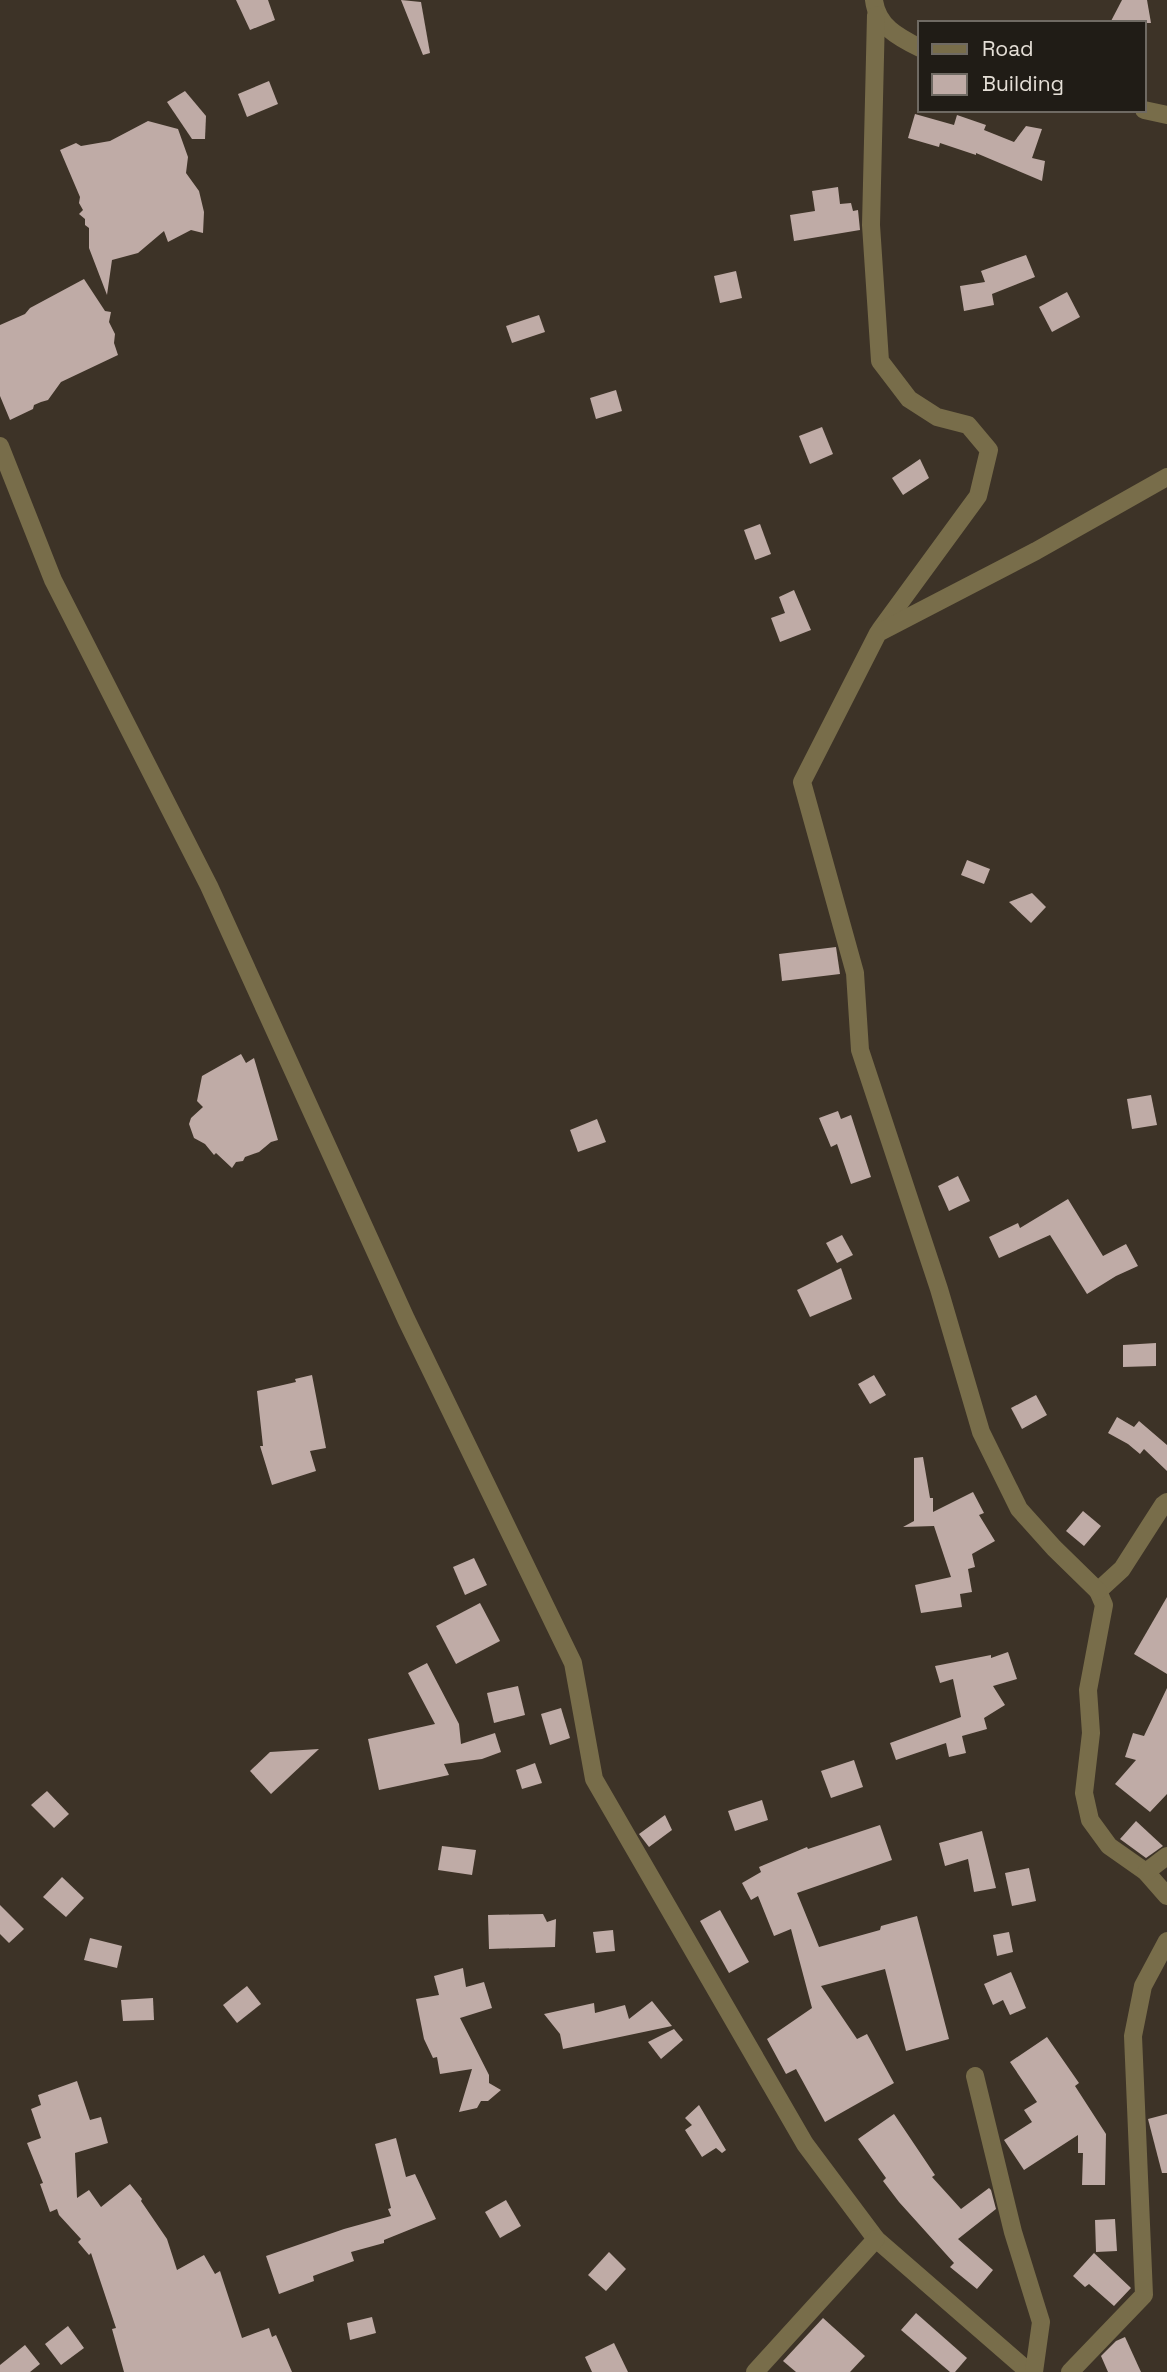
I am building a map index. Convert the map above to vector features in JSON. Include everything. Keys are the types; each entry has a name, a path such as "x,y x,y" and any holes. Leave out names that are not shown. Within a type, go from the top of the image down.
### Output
{"street":[{"path":"875,7 896,36 918,47"},
{"path":"875,7 871,225 880,361 909,399 937,417 968,425 989,450 978,496 878,633 802,782 855,973 860,1050 939,1289 981,1432 1019,1509 1098,1591 1104,1605 1088,1690 1091,1733 1084,1793 1090,1820 1109,1846 1146,1872 1167,1896"},
{"path":"1146,111 1167,116"},
{"path":"0,446 53,580 209,886 406,1320 573,1663 594,1779 805,2144 876,2239 1031,2372 1041,2322 1013,2232 975,2076"},
{"path":"878,633 1036,551 1167,477"},
{"path":"1098,1591 1122,1569 1167,1502"},
{"path":"1146,1872 1167,1856"},
{"path":"1070,2372 1144,2295 1133,2036 1143,1986 1167,1941"},
{"path":"755,2372 876,2239"}],"building":[{"path":"236,0 268,0 275,20 250,30"},
{"path":"401,0 421,2 430,53 423,55"},
{"path":"1122,0 1147,0 1151,23 1111,21"},
{"path":"269,81 278,104 247,117 238,94"},
{"path":"185,91 206,116 205,139 192,139 167,102"},
{"path":"915,114 954,125 957,115 986,125 984,130 1014,142 1026,126 1042,129 1032,158 1045,161 1042,181 976,153 940,143 939,147 908,138"},
{"path":"148,121 178,129 188,157 186,173 199,191 204,212 203,233 191,230 168,242 164,231 138,253 112,260 107,295 89,248 89,228 79,214 83,210 79,203 80,197 60,150 76,143 81,146 110,141"},
{"path":"838,187 840,204 851,203 853,211 858,210 860,230 794,241 790,215 815,211 812,191"},
{"path":"1026,255 1035,277 992,294 994,305 964,311 960,286 985,282 981,271"},
{"path":"736,271 742,298 720,303 714,276"},
{"path":"84,279 105,311 111,312 109,322 115,334 114,343 118,355 61,382 48,400 10,420 0,396 0,325 25,314 30,308"},
{"path":"1067,292 1080,317 1052,332 1039,307"},
{"path":"539,315 545,332 512,343 506,326"},
{"path":"616,390 622,411 596,419 590,398"},
{"path":"822,427 833,454 810,464 799,436"},
{"path":"920,459 929,478 903,495 892,478"},
{"path":"760,524 771,554 755,560 744,530"},
{"path":"794,590 811,630 780,642 771,618 785,613 779,597"},
{"path":"967,860 990,869 984,884 961,875"},
{"path":"1032,893 1046,907 1031,923 1009,902"},
{"path":"836,947 840,974 782,981 779,954"},
{"path":"241,1054 246,1063 254,1058 278,1140 245,1157 243,1161 236,1162 232,1168 216,1153 214,1155 205,1144 194,1138 189,1124 191,1118 203,1107 197,1101 202,1076"},
{"path":"1151,1095 1157,1125 1132,1129 1127,1099"},
{"path":"838,1111 841,1119 851,1115 871,1177 851,1184 837,1144 831,1147 819,1118"},
{"path":"597,1119 606,1142 578,1152 570,1130"},
{"path":"958,1176 970,1201 949,1211 938,1186"},
{"path":"1068,1199 1103,1256 1126,1244 1138,1266 1087,1294 1050,1235 999,1258 989,1237 1018,1223 1020,1228"},
{"path":"842,1235 853,1255 837,1263 826,1243"},
{"path":"841,1268 852,1299 810,1317 797,1290"},
{"path":"1156,1343 1156,1366 1123,1367 1123,1345"},
{"path":"312,1375 326,1448 310,1451 316,1471 272,1485 260,1446 263,1446 257,1391 296,1382 295,1379"},
{"path":"874,1375 886,1395 870,1404 858,1384"},
{"path":"1036,1395 1047,1415 1022,1429 1011,1408"},
{"path":"1117,1417 1134,1427 1139,1421 1167,1445 1167,1471 1144,1449 1140,1454 1108,1433"},
{"path":"923,1457 930,1498 933,1498 933,1512 973,1492 984,1513 979,1515 995,1541 972,1554 975,1567 968,1569 972,1592 960,1594 962,1607 921,1613 915,1585 951,1577 934,1526 903,1527 914,1521 914,1458"},
{"path":"1083,1511 1101,1526 1084,1546 1066,1531"},
{"path":"474,1558 487,1585 465,1595 453,1567"},
{"path":"1167,1597 1167,1674 1134,1654"},
{"path":"480,1603 500,1641 456,1664 436,1626"},
{"path":"1008,1652 1017,1679 993,1686 1005,1705 984,1718 987,1729 962,1736 966,1753 949,1757 946,1743 896,1760 890,1743 961,1717 953,1679 940,1683 935,1666 991,1655 991,1658"},
{"path":"427,1663 459,1724 461,1744 495,1733 501,1752 482,1759 444,1764 449,1775 379,1790 368,1739 435,1724 408,1673"},
{"path":"518,1686 525,1715 494,1723 487,1693"},
{"path":"1167,1688 1167,1794 1150,1812 1115,1784 1136,1760 1125,1757 1133,1733 1144,1736"},
{"path":"561,1708 570,1738 550,1745 541,1714"},
{"path":"319,1749 271,1794 250,1771 270,1752"},
{"path":"854,1760 863,1787 831,1798 821,1771"},
{"path":"535,1763 542,1783 522,1789 516,1770"},
{"path":"47,1791 69,1814 54,1828 31,1805"},
{"path":"762,1800 768,1820 735,1831 728,1811"},
{"path":"665,1815 672,1830 649,1847 639,1834"},
{"path":"1136,1821 1163,1846 1146,1858 1120,1839"},
{"path":"880,1825 892,1860 797,1893 819,1947 880,1930 881,1926 917,1916 949,2039 906,2051 885,1969 821,1986 857,2039 867,2034 894,2083 825,2122 796,2069 786,2074 767,2039 812,2008 791,1929 774,1936 758,1896 751,1900 742,1883 761,1872 759,1867 807,1847 808,1849"},
{"path":"982,1831 996,1888 974,1892 968,1859 945,1866 939,1843"},
{"path":"442,1846 476,1850 472,1875 438,1870"},
{"path":"1029,1868 1036,1901 1012,1906 1005,1873"},
{"path":"62,1877 84,1898 66,1917 43,1897"},
{"path":"0,1905 24,1929 9,1943 0,1934"},
{"path":"720,1910 749,1962 729,1973 700,1921"},
{"path":"543,1914 547,1922 556,1919 555,1947 489,1949 488,1915"},
{"path":"613,1930 615,1951 596,1953 593,1932"},
{"path":"1009,1932 1013,1952 997,1956 993,1935"},
{"path":"90,1938 122,1946 117,1968 84,1960"},
{"path":"463,1968 466,1987 484,1982 492,2008 460,2018 489,2075 489,2083 501,2090 488,2101 481,2101 477,2108 459,2112 472,2069 440,2074 437,2057 433,2058 424,2039 416,1999 439,1995 434,1976"},
{"path":"1011,1972 1026,2008 1010,2015 1003,2000 993,2005 984,1984"},
{"path":"247,1986 261,2004 237,2023 223,2005"},
{"path":"153,1998 154,2020 123,2021 121,2000"},
{"path":"652,2001 672,2026 563,2049 560,2034 544,2014 594,2003 595,2013 625,2005 629,2019"},
{"path":"674,2029 683,2040 661,2059 648,2042"},
{"path":"1047,2037 1079,2083 1075,2086 1106,2134 1105,2185 1082,2185 1083,2153 1078,2153 1078,2135 1024,2170 1004,2140 1032,2122 1024,2110 1037,2102 1010,2062"},
{"path":"77,2081 90,2120 101,2117 108,2143 75,2153 77,2198 89,2190 101,2207 130,2184 167,2239 177,2270 204,2255 215,2274 220,2271 242,2338 269,2328 272,2337 276,2335 292,2372 124,2372 112,2329 116,2328 91,2253 89,2255 78,2242 81,2239 59,2215 57,2209 50,2212 40,2184 43,2183 27,2143 41,2138 31,2109 41,2105 38,2095"},
{"path":"699,2105 726,2150 722,2153 716,2148 702,2157 685,2130 692,2125 685,2118"},
{"path":"894,2114 935,2175 932,2177 961,2209 989,2188 991,2190 996,2209 958,2239 993,2270 977,2289 950,2267 954,2263 899,2202 883,2181 886,2178 858,2139"},
{"path":"1167,2114 1167,2173 1162,2173 1148,2119"},
{"path":"396,2138 406,2177 415,2174 436,2219 384,2240 384,2243 351,2252 354,2261 313,2276 314,2281 279,2294 266,2256 391,2216 375,2144"},
{"path":"506,2200 521,2226 500,2238 485,2212"},
{"path":"1115,2219 1117,2251 1096,2252 1095,2220"},
{"path":"609,2252 626,2269 606,2291 588,2275"},
{"path":"1094,2253 1131,2288 1114,2306 1089,2284 1085,2287 1073,2276"},
{"path":"916,2313 967,2358 955,2372 950,2372 901,2330"},
{"path":"372,2317 376,2333 350,2340 347,2323"},
{"path":"823,2318 865,2356 850,2372 796,2372 783,2361"},
{"path":"68,2326 84,2348 61,2365 45,2344"},
{"path":"1125,2337 1141,2372 1108,2372 1101,2356 1116,2341"},
{"path":"614,2343 628,2372 592,2372 585,2357"},
{"path":"25,2345 40,2364 30,2372 0,2372 0,2365"}]}
